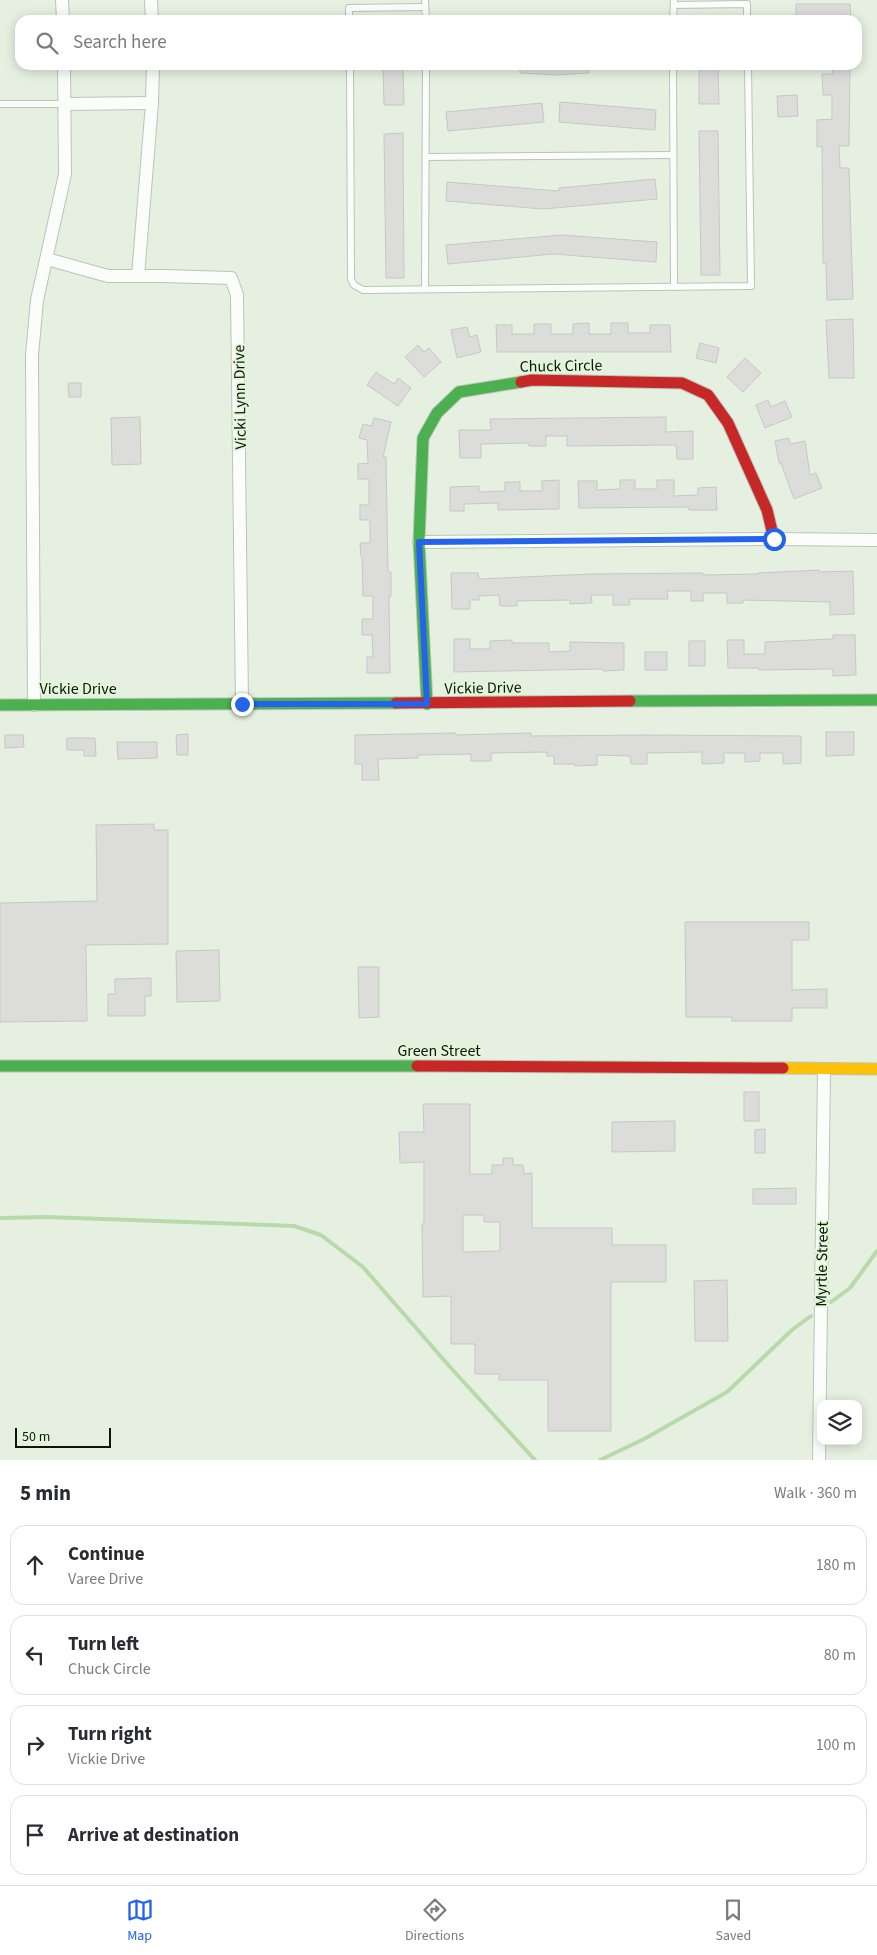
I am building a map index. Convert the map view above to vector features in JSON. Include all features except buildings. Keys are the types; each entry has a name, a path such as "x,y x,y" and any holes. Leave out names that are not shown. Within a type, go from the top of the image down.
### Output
{"street":[{"path":"62,0 63,15"},
{"path":"151,0 152,15"},
{"path":"34,705 32,354 37,300 64,174 64,70"},
{"path":"138,276 152,103 153,70"},
{"path":"65,104 152,103"},
{"name":"Vicki Lynn Drive","path":"47,259 108,276 231,278 237,295 242,704"},
{"name":"Chuck Circle","path":"427,704 419,542 423,438 437,413 459,392 532,380 682,383 708,395 728,423 767,510 774,539"},
{"path":"419,542 877,540"},
{"name":"Vickie Drive","path":"0,705 877,700"},
{"name":"Green Street","path":"0,1066 440,1066 877,1069"},
{"name":"Myrtle Street","path":"818,1460 824,1069"}],"lane":[{"path":"674,15 674,2 747,4 747,15"},
{"path":"349,15 349,8 425,3"},
{"path":"350,70 351,279 354,285 362,290 751,286 748,70"},
{"path":"425,289 426,70"},
{"path":"673,70 674,287"},
{"path":"0,104 65,104"},
{"path":"426,157 673,155"}],"waterway":[{"path":"0,1218 47,1217 294,1226 321,1235 363,1267 450,1367 535,1460"},
{"path":"831,1302 850,1288 877,1251"},
{"path":"600,1460 644,1439 727,1392 793,1329 811,1316"}],"traffic: fast":[{"path":"427,704 419,542 423,438 437,413 459,392 521,382"},
{"path":"630,701 877,700"},
{"path":"0,705 396,703"},
{"path":"0,1066 417,1066"}],"traffic: slow":[{"path":"783,1068 877,1069"}],"traffic: jam":[{"path":"521,382 532,380 682,383 708,395 728,423 767,510 774,539"},
{"path":"396,703 630,701"},
{"path":"417,1066 783,1068"}],"route":[{"path":"242,704 427,704 419,542 774,539"}]}
